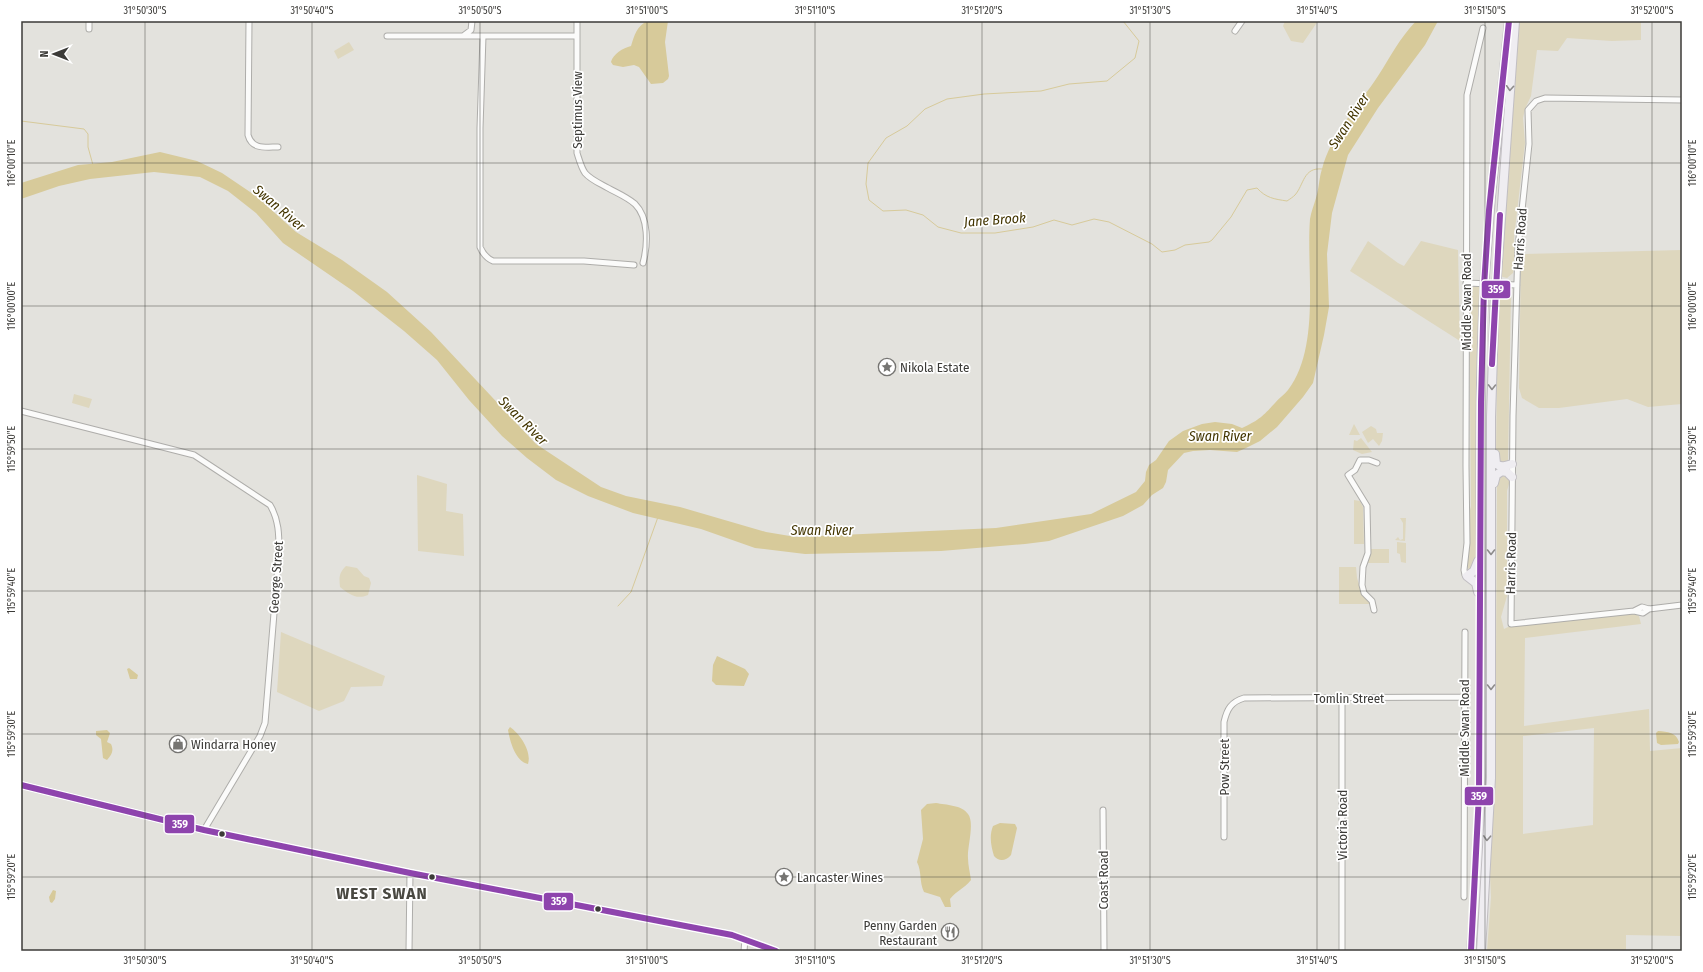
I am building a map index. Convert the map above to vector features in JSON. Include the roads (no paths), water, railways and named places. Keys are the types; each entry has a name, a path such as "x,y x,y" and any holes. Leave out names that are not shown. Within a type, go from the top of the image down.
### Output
{"highway":[{"path":"1472,951 1478,863 1480,777 1480,612 1484,293 1491,197 1509,21"},
{"path":"1481,951 1490,778 1492,513 1491,417 1496,292 1515,21"},
{"path":"1491,417 1496,464 1504,467 1512,464"},
{"path":"1492,513 1496,475 1502,472 1507,472 1512,477"},
{"path":"1480,612 1478,586 1476,582 1467,576 1474,571 1477,566 1481,539"}],"main road":[{"path":"21,785 204,830 410,873 718,932 745,939 776,951"}],"street":[{"path":"89,29 90,21"},
{"path":"249,21 248,135 253,145 278,148"},
{"path":"463,36 471,30 472,21"},
{"name":"Septimus View","path":"578,21 576,153 585,173 592,179 625,196 640,211 645,223 646,236 643,263"},
{"path":"1235,31 1242,21"},
{"name":"Middle Swan Road","path":"1467,576 1465,575 1464,570 1467,543 1467,95 1483,28"},
{"path":"387,36 577,36"},
{"path":"483,36 480,128 480,247 482,254 493,261 584,261 634,265"},
{"name":"Harris Road","path":"1682,100 1545,98 1536,100 1528,110 1527,117 1529,144 1518,248 1512,464 1511,624 1634,611 1642,607 1649,609 1682,605"},
{"path":"1466,283 1517,285"},
{"name":"George Street","path":"21,411 194,455 270,505 275,514 279,530 279,552 265,723 260,736 204,830"},
{"path":"1374,610 1372,601 1364,593 1362,585 1363,567 1368,553 1367,506 1348,475 1355,470 1360,460 1369,460 1377,463"},
{"name":"Middle Swan Road","path":"1464,897 1465,632"},
{"name":"Tomlin Street","path":"1235,701 1244,698 1464,697"},
{"name":"Victoria Road","path":"1342,698 1342,951"},
{"name":"Pow Street","path":"1224,837 1224,722 1227,710 1235,701"},
{"name":"Coast Road","path":"1103,810 1104,951"},
{"path":"409,951 410,873"},
{"path":"744,951 745,939"}],"water":[{"path":"648,21 668,21 665,42 669,76 663,83 651,84 639,67 634,65 623,67 613,65 611,62 614,56 619,52 631,46 641,25"},
{"name":"Swan River","path":"1416,21 1438,21 1425,45 1378,108 1348,155 1332,213 1327,254 1329,307 1313,383 1277,427 1260,441 1237,452 1210,450 1184,453 1168,470 1166,482 1163,488 1152,495 1143,505 1123,516 1049,541 941,551 805,554 755,548 701,529 633,513 588,496 556,480 527,458 502,436 469,400 437,360 404,331 353,291 283,243 256,213 228,191 200,177 154,172 90,179 59,186 21,199 21,183 78,165 112,162 160,152 197,161 222,173 256,196 296,232 342,260 387,292 431,332 536,444 601,487 626,496 680,507 766,532 796,537 996,528 1091,514 1136,492 1145,481 1146,472 1149,465 1156,460 1169,441 1183,431 1202,424 1215,422 1232,424 1242,428 1260,418 1288,390 1298,372 1305,352 1310,307 1310,219 1326,156 1346,120 1378,76 1400,41"},
{"path":"717,656 745,669 749,674 744,686 716,685 712,681 713,665"},
{"path":"129,668 138,675 137,679 130,679 127,669"},
{"path":"510,727 518,734 527,748 529,759 528,764 523,762 516,755 510,740 508,730"},
{"path":"107,730 110,733 107,742 111,744 112,751 107,760 103,758 101,739 96,735 96,731"},
{"path":"1658,731 1674,734 1678,739 1678,744 1661,745 1657,743 1656,733"},
{"path":"936,803 962,809 968,814 971,823 968,858 971,880 950,899 951,907 945,907 940,897 924,892 917,862 923,839 921,810 927,804"},
{"path":"1000,823 1015,824 1017,828 1011,855 1007,859 1002,860 994,856 991,841 993,826"},
{"path":"53,890 56,891 55,899 52,903 50,902 49,897"}],"waterway":[{"name":"Jane Brook","path":"1123,21 1139,41 1135,58 1107,81 1069,84 1041,91 984,94 947,99 925,109 907,126 886,138 868,163 866,184 869,200 883,211 906,210 923,215 938,227 961,233 995,233 1033,227 1054,220 1072,225 1094,219 1109,222 1152,244 1162,252 1175,250 1185,245 1209,242 1212,240 1231,217 1247,190 1257,188 1270,198 1287,201 1298,191 1307,174 1316,169 1322,169"},
{"path":"21,121 84,129 88,134 88,147 93,165"},
{"path":"618,606 631,592 658,517"}],"place":[{"name":"Nikola Estate","path":"887,367"},
{"name":"Windarra Honey","path":"178,744"},
{"name":"Lancaster Wines","path":"784,877"},
{"name":"Penny Garden Restaurant","path":"950,932"}],"district":[{"name":"WEST SWAN","path":"382,893"}]}
